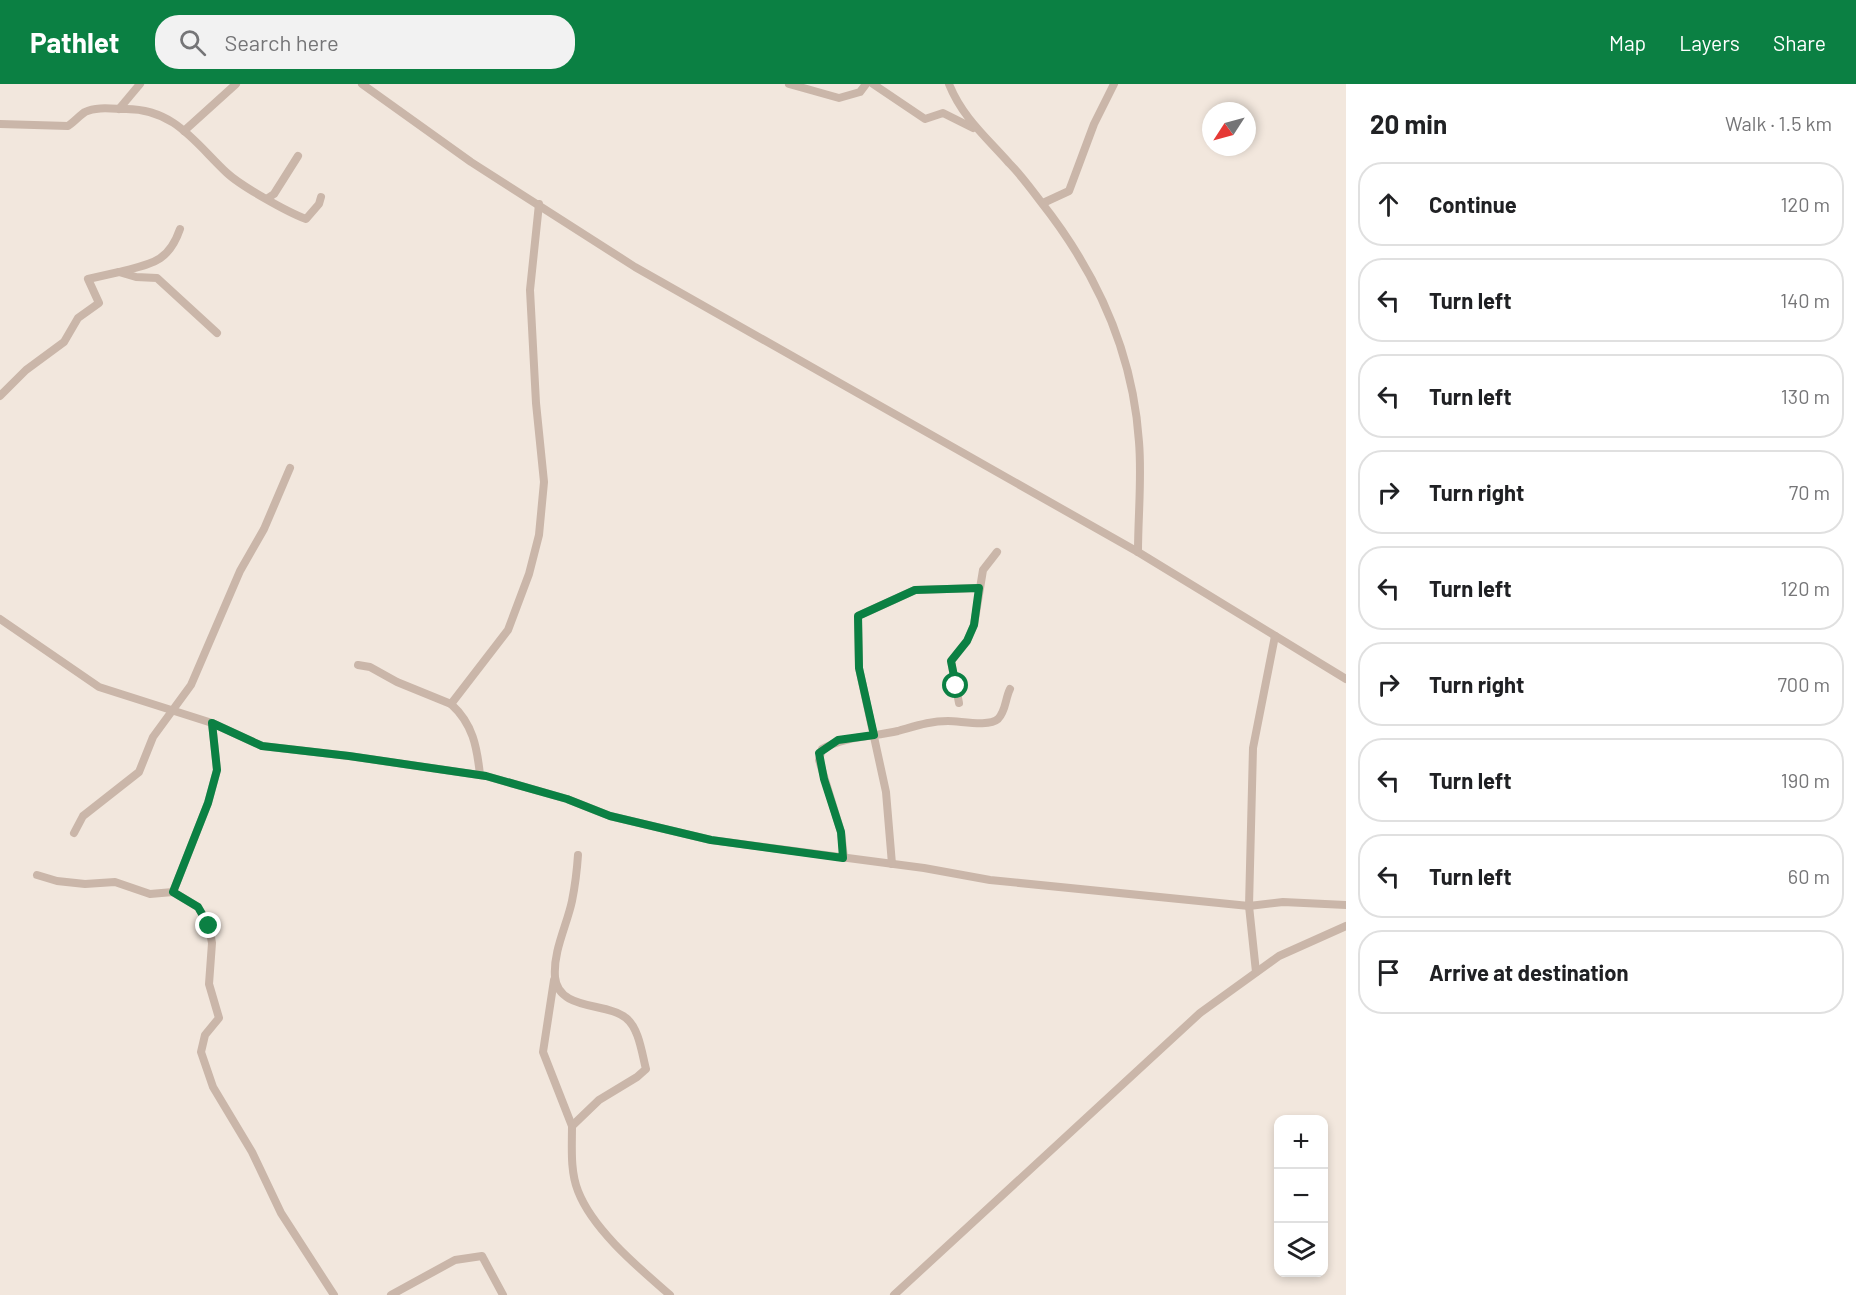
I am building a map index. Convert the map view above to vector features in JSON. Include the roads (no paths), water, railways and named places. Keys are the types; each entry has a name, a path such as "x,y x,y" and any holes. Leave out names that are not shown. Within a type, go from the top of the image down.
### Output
{"street":[{"path":"119,109 140,84"},
{"path":"184,131 236,84"},
{"path":"362,84 471,162 635,267 1138,552 1346,679"},
{"path":"789,84 839,98 860,92 866,84"},
{"path":"873,84 926,119 943,113 974,128"},
{"path":"949,84 974,128 1010,163 1083,259 1102,297 1120,343 1134,400 1139,444 1138,552"},
{"path":"1042,204 1069,191 1094,124 1114,84"},
{"path":"0,124 68,126 84,112 140,108 158,113 184,131 243,186 306,219 319,204 321,197"},
{"path":"268,198 274,194 298,156"},
{"path":"451,704 508,630 529,574 539,535 544,482 536,403 530,291 539,204"},
{"path":"0,396 26,370 64,342 82,314 99,303 88,279 159,261 177,238 180,229"},
{"path":"119,272 163,280 217,333"},
{"path":"74,833 83,816 139,772 153,737 170,710 191,685 240,571 264,528 290,468"},
{"path":"959,703 951,661 967,641 974,625 984,565 997,552"},
{"path":"892,864 886,792 859,668 858,616 915,590 979,588"},
{"path":"0,619 99,687 212,723 262,746 480,775 567,799 610,816 711,840 892,864 990,880 1250,906 1283,902 1346,905"},
{"path":"1256,972 1250,906 1253,748 1275,636"},
{"path":"358,665 370,667 397,682 451,704 460,712 476,740 480,775"},
{"path":"843,858 841,832 824,779 819,753 838,740 874,735 923,722 991,723 998,719 1005,709 1010,689"},
{"path":"173,892 208,803 217,770 212,723"},
{"path":"578,855 572,902 560,944 543,1052 572,1126 572,1163 577,1190 606,1234 670,1295"},
{"path":"37,874 57,881 85,884 115,882 150,894 173,892 198,907 209,926 212,943 209,984 219,1018 205,1035 201,1052 213,1087 252,1152 282,1213 334,1295"},
{"path":"894,1295 1200,1013 1279,956 1346,926"},
{"path":"555,979 560,992 572,1000 621,1014 629,1020 646,1069 599,1100 572,1126"},
{"path":"391,1295 455,1260 482,1256 503,1295"}]}
